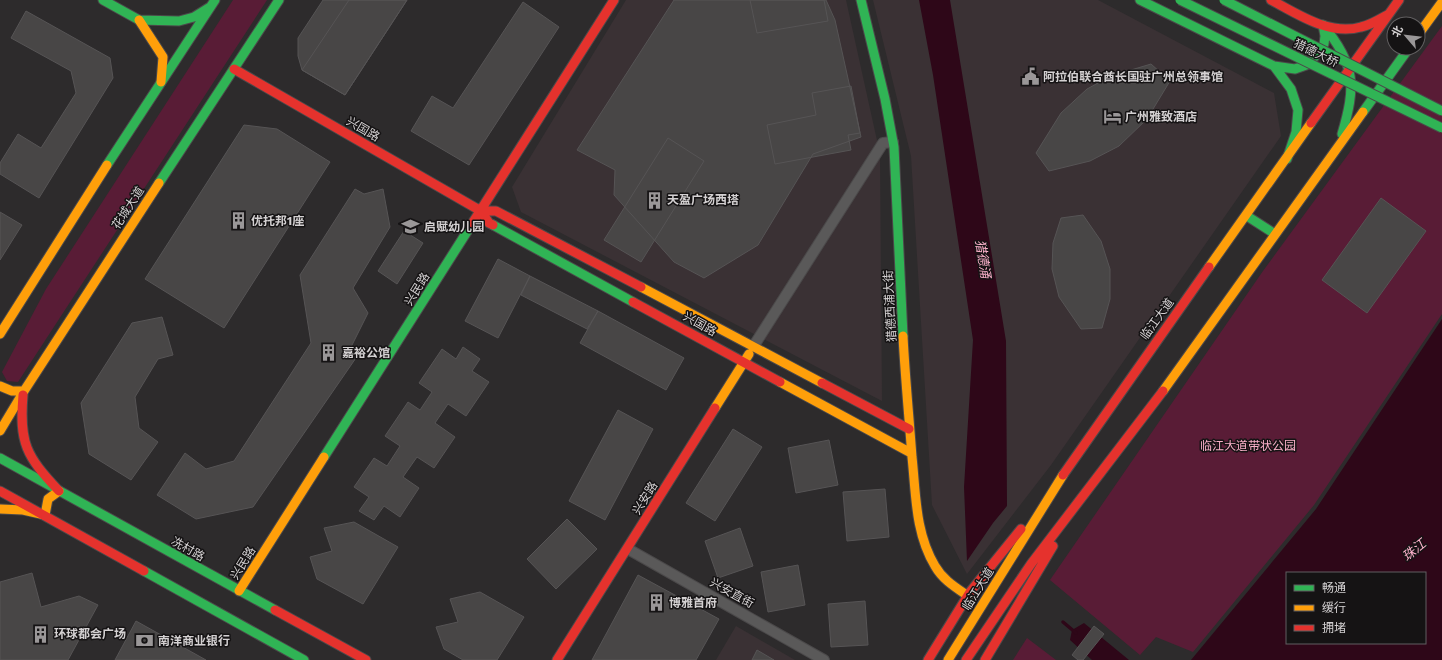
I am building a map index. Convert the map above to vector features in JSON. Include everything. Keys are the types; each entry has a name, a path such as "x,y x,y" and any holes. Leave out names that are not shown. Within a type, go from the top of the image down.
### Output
{"main road":[{"path":"103,0 139,20 179,21 194,18 213,3"},
{"name":"花城大道","path":"0,431 24,391 278,0"},
{"name":"兴民路","path":"239,591 614,0"},
{"name":"猎德西浦大街","path":"861,0 885,99 893,142 909,429 918,519 925,545 935,566 947,582 968,596"},
{"path":"1140,0 1274,66 1288,69 1300,69 1306,66 1320,51 1325,41 1322,25"},
{"name":"猎德大桥","path":"1180,0 1442,128"},
{"name":"猎德大桥","path":"1224,0 1442,111"},
{"path":"1271,0 1322,25 1336,28 1358,28 1389,14"},
{"name":"临江大道","path":"948,660 1047,498 1123,388 1288,159 1399,0"},
{"path":"1426,24 1442,2"},
{"path":"0,334 57,242 213,3"},
{"path":"139,20 163,57 161,82"},
{"path":"1322,25 1341,48 1351,68 1350,98 1347,117 1338,146"},
{"path":"966,660 1007,598 1068,515 1140,422 1403,56"},
{"path":"1274,66 1283,76 1291,89 1300,113 1296,138 1288,159"},
{"name":"兴国路","path":"234,69 481,211 489,223 912,453"},
{"name":"兴国路","path":"481,211 496,211 909,429"},
{"path":"1247,216 1275,234"},
{"name":"兴安路","path":"556,660 628,548 753,347"},
{"path":"0,386 12,392 24,391 21,425 27,451 36,466 59,491 48,499 45,515"},
{"name":"冼村路","path":"0,458 366,660"},
{"path":"0,491 304,660"},
{"path":"928,660 968,596 997,556 1047,498"},
{"path":"0,509 45,515"},
{"path":"985,660 1042,567 1068,515"}],"street":[{"path":"753,347 883,143 893,142"},
{"name":"兴安直街","path":"628,548 824,660"}],"shaded area":[{"path":"626,0 846,0 880,154 882,401 521,212 512,187"},
{"path":"873,0 1098,0 1274,93 1281,136 1051,465 967,574 932,505 911,156"},
{"path":"736,626 795,660 716,660"}],"green space":[{"path":"233,0 267,0 18,382 7,381 2,372 46,289"},
{"name":"临江大道带状公园","path":"1442,26 1442,314 1314,505 1193,652 1156,637 1140,655 1050,580 1263,271 1420,56 1426,56 1426,48"},
{"path":"1027,638 1056,660 1013,660"}],"water":[{"name":"猎德涌","path":"919,0 950,0 1006,341 1007,506 993,523 967,561 964,487 973,340 933,75"},
{"name":"珠江","path":"1442,319 1442,660 1191,660 1316,509"},
{"path":"1084,623 1129,660 1092,660 1070,640 1072,630"}],"building":[{"path":"323,0 407,0 345,95 302,70 298,56 298,38"},
{"path":"349,0 407,0 345,95 302,70"},
{"path":"674,0 826,0 835,20 861,137 813,154 758,245 704,278 674,262 614,195 615,170 577,150"},
{"path":"750,0 824,0 828,21 757,33"},
{"path":"523,2 559,27 469,165 411,131 432,96 453,108"},
{"path":"26,11 110,58 113,78 39,198 0,174 0,163 18,134 41,148 76,93 71,71 11,38"},
{"path":"1151,64 1170,81 1147,119 1119,146 1090,161 1049,171 1036,153 1061,113 1087,89 1111,76"},
{"path":"851,86 860,133 848,135 851,150 775,164 767,125 816,115 812,93"},
{"name":"优托邦1座","path":"244,125 277,129 330,162 224,328 145,279"},
{"name":"天盈广场西塔","path":"668,138 704,161 641,262 604,240"},
{"name":"嘉裕公馆","path":"355,189 364,194 383,189 390,227 353,288 368,313 349,351 358,355 253,507 196,519 157,495 185,453 206,469 234,461 311,343 300,275"},
{"path":"1381,198 1426,231 1367,313 1322,280"},
{"path":"0,212 22,225 0,260"},
{"path":"1083,215 1101,241 1110,269 1110,299 1102,328 1081,329 1059,297 1052,269 1053,243 1061,218"},
{"path":"404,231 423,243 397,284 378,271"},
{"path":"498,259 530,276 498,338 465,321"},
{"path":"530,276 598,311 587,329 521,295"},
{"path":"598,311 684,358 666,390 580,343"},
{"path":"162,317 173,355 158,359 135,397 139,428 158,442 131,480 89,454 81,403 132,323"},
{"path":"463,347 480,359 472,371 489,382 466,416 448,404 435,423 455,437 434,468 417,457 403,477 419,488 400,517 384,506 374,520 359,511 369,497 354,487 374,458 387,466 400,446 385,436 408,402 420,410 432,392 419,383 442,349 456,359"},
{"path":"618,410 653,429 605,520 569,501"},
{"path":"733,429 762,447 715,521 686,503"},
{"path":"829,440 838,485 796,493 788,448"},
{"path":"885,489 889,537 847,541 843,492"},
{"path":"567,519 597,549 556,589 527,559"},
{"path":"354,522 398,547 363,604 317,579 310,557 332,551 324,528"},
{"path":"740,528 753,566 718,578 705,541"},
{"path":"798,565 805,605 768,612 761,572"},
{"name":"环球都会广场","path":"32,573 41,607 79,596 98,605 68,660 0,660 0,582"},
{"name":"博雅首府","path":"638,575 719,619 696,660 592,660"},
{"path":"480,592 524,617 497,660 463,660 444,649 436,627 458,622 450,599"},
{"path":"865,601 868,645 831,647 828,604"},
{"path":"136,621 206,660 115,660"},
{"path":"1094,626 1104,634 1083,660 1078,660 1072,655"},
{"path":"757,650 774,660 752,660"}],"waterway":[{"path":"1063,622 1076,633"}],"traffic: fast":[{"path":"103,0 139,20 179,21 194,17 210,7"},
{"path":"107,165 215,0"},
{"path":"159,183 279,0"},
{"path":"861,0 885,99 894,147 903,336"},
{"path":"1140,0 1274,66 1291,89 1298,110 1296,132 1287,159"},
{"path":"1180,0 1442,128"},
{"path":"1224,0 1442,111"},
{"path":"1323,25 1342,52 1350,76 1350,102 1342,134"},
{"path":"1274,66 1295,69 1309,64 1324,44 1325,36 1323,25"},
{"path":"1363,112 1403,56"},
{"path":"1247,216 1275,234"},
{"path":"493,225 633,302"},
{"path":"324,457 470,227"},
{"path":"0,458 275,610"},
{"path":"144,571 304,660"}],"traffic: slow":[{"path":"1426,24 1442,2"},
{"path":"139,20 163,57 161,82"},
{"path":"1163,391 1363,112"},
{"path":"1209,267 1311,123"},
{"path":"0,334 107,165"},
{"path":"0,431 24,391 159,183"},
{"path":"641,287 822,383"},
{"path":"903,336 914,485 920,527 928,553 938,571 950,583 968,596"},
{"path":"715,408 749,354"},
{"path":"780,382 911,453"},
{"path":"0,386 12,391 24,391"},
{"path":"239,591 324,457"},
{"path":"948,660 1063,475"},
{"path":"45,515 48,499 59,491"},
{"path":"0,509 23,510 45,515"}],"traffic: jam":[{"path":"470,227 614,0"},
{"path":"1271,0 1314,22 1337,29 1349,29 1365,26 1389,14"},
{"path":"1311,123 1399,0"},
{"path":"234,69 481,211 489,223 493,225"},
{"path":"481,211 496,211 641,287"},
{"path":"1063,475 1209,267"},
{"path":"633,302 780,382"},
{"path":"822,383 909,429"},
{"path":"966,660 1031,564 1163,391"},
{"path":"23,395 22,425 27,448 39,468 59,491"},
{"path":"557,660 715,408"},
{"path":"0,491 144,571"},
{"path":"928,660 970,592 1021,529"},
{"path":"985,660 1053,546"},
{"path":"275,610 366,660"}],"place":[{"name":"阿拉伯联合酋长国驻广州总领事馆","path":"1030,77"},
{"name":"广州雅致酒店","path":"1112,117"},
{"name":"天盈广场西塔","path":"654,200"},
{"name":"优托邦1座","path":"238,221"},
{"name":"启赋幼儿园","path":"411,227"},
{"name":"嘉裕公馆","path":"329,353"},
{"name":"博雅首府","path":"656,603"},
{"name":"环球都会广场","path":"41,634"},
{"name":"南洋商业银行","path":"145,641"}]}
